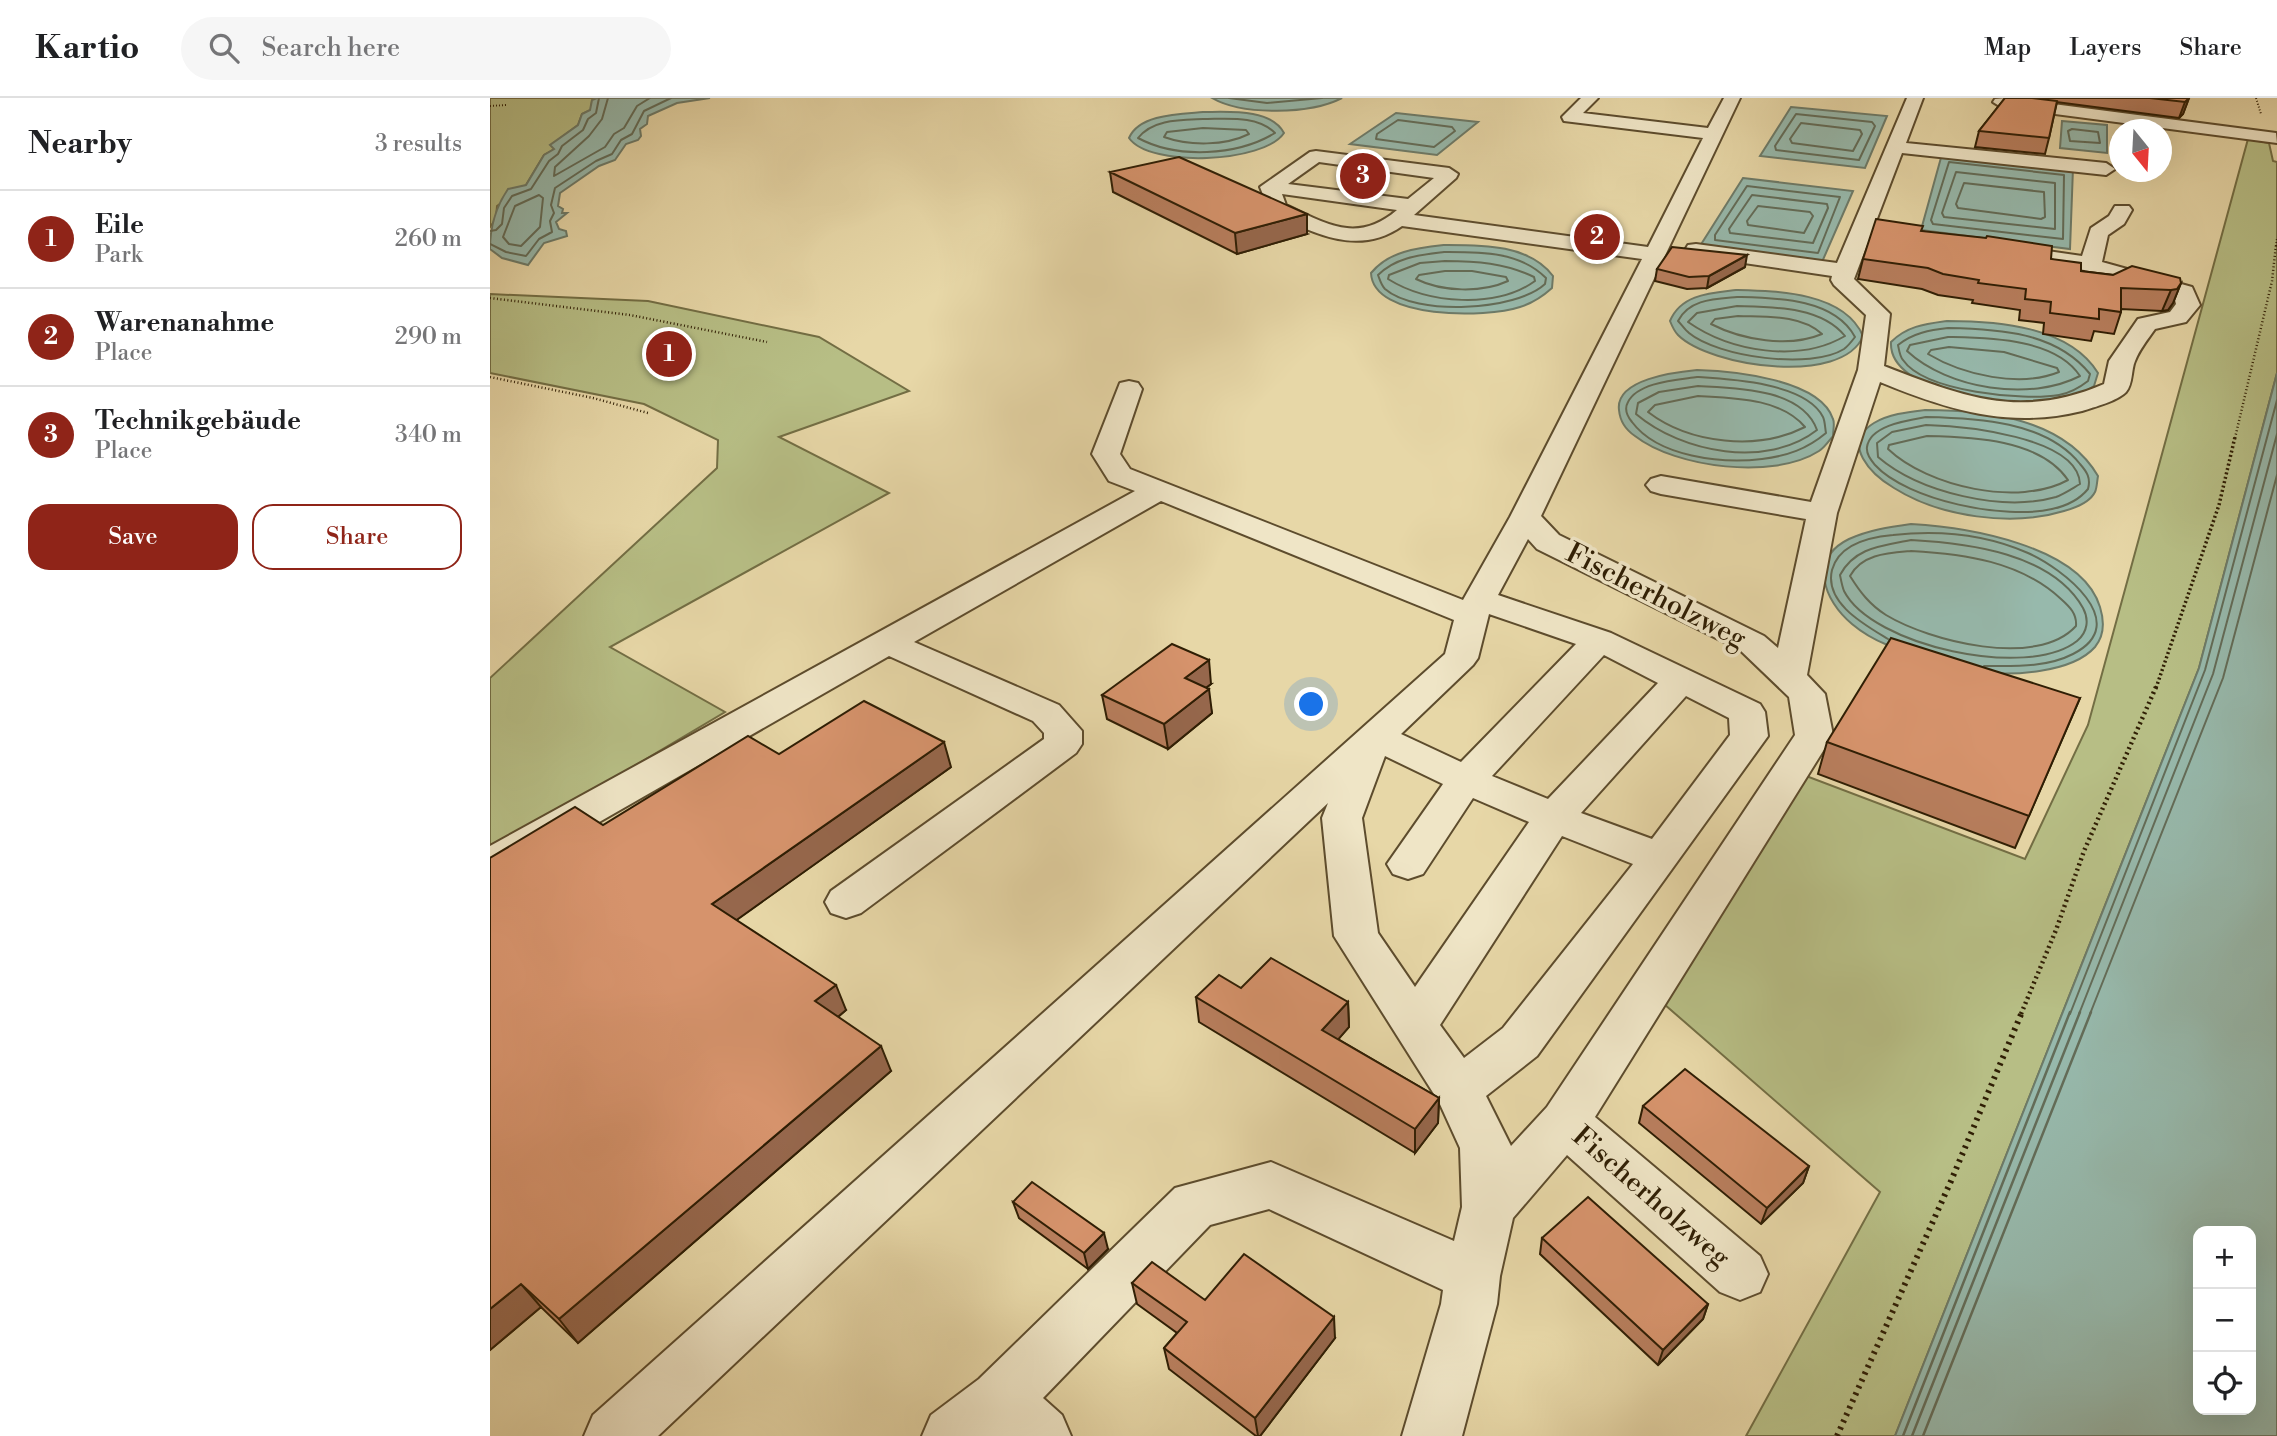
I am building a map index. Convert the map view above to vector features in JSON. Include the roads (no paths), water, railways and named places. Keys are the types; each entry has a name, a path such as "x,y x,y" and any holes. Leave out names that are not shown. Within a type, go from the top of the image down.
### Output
{"lane":[{"path":"1590,98 1570,117 1714,134"},
{"path":"614,1436 1082,1009 1461,658 1476,608 1525,517 1732,98"},
{"path":"1789,678 1822,513 1871,370 1878,314 1842,280 1915,98"},
{"path":"2001,102 2277,138"},
{"path":"1617,123 1632,106"},
{"path":"1895,147 2106,169"},
{"path":"1317,156 1449,174 1384,232 1358,236 1331,233 1277,208 1270,187 1317,156"},
{"path":"1270,187 1565,242 1844,271"},
{"path":"2091,264 2098,232 2117,220 2122,209"},
{"path":"1862,228 1889,232"},
{"path":"1871,370 1948,401 2015,412 2056,409 2092,401 2116,388 2122,361 2146,324 2178,317 2188,305 2184,292 2098,270 2091,264 1983,247"},
{"path":"1129,389 1106,454 1119,475 1476,608 1599,640 1747,712 1749,736 1520,1042 1458,1090"},
{"path":"1661,485 1822,513"},
{"path":"490,866 1160,490"},
{"name":"Fischerholzweg","path":"1525,517 1548,542 1752,643 1807,694 1814,736 1565,1122 1740,1274"},
{"path":"1408,864 1465,781 1599,640"},
{"path":"846,902 1063,744 1063,731 1046,713 887,643"},
{"path":"1415,1025 1552,819 1680,681"},
{"path":"1374,736 1465,781 1552,819 1660,858"},
{"path":"1374,736 1342,818 1356,936 1458,1090 1486,1148 1489,1207 1472,1276 1469,1304 1432,1436"},
{"path":"1489,1207 1565,1122"},
{"path":"952,1436 1020,1418 1194,1205 1271,1185 1472,1276"}],"water":[{"path":"710,98 677,103 648,116 647,124 640,129 641,136 638,140 626,144 615,160 599,166 560,193 558,206 563,209 562,213 567,213 556,222 559,229 566,231 567,236 544,243 528,265 502,258 490,249 494,218 503,196 508,189 526,185 544,155 554,149 550,145 578,125 582,114 590,110 592,100"},
{"path":"1212,98 1342,98 1313,107 1277,111 1241,108"},
{"path":"1791,107 1887,116 1865,168 1760,156"},
{"path":"1203,112 1259,115 1278,125 1284,133 1272,143 1254,151 1207,158 1159,154 1141,148 1129,138 1134,130 1151,120"},
{"path":"1396,113 1478,122 1437,155 1350,144"},
{"path":"2062,121 2107,125 2107,153 2060,148"},
{"path":"1942,154 2073,168 2070,249 1921,230"},
{"path":"1743,178 1853,191 1822,262 1700,246"},
{"path":"1444,245 1488,246 1518,252 1543,265 1553,276 1552,288 1520,307 1504,311 1459,313 1410,307 1390,300 1377,288 1371,273 1386,260 1414,249"},
{"path":"1736,290 1789,293 1825,302 1854,321 1863,336 1851,352 1830,361 1804,366 1775,366 1745,363 1718,356 1694,346 1675,332 1670,321 1681,305 1698,296"},
{"path":"1947,321 2009,325 2051,336 2085,357 2098,373 2094,386 2067,400 2031,404 1955,394 1930,385 1909,374 1895,360 1891,342 1910,329"},
{"path":"1697,370 1752,375 1793,386 1825,405 1833,419 1833,436 1821,450 1800,460 1777,465 1726,466 1675,456 1653,447 1626,428 1619,410 1620,399 1627,391 1636,384 1662,375"},
{"path":"2277,373 2277,1436 1895,1436 2199,668"},
{"path":"1925,410 1998,416 2022,421 2044,430 2065,441 2083,457 2098,476 2095,492 2086,502 2073,508 2044,516 2022,518 1954,512 1912,498 1885,482 1869,467 1860,449 1860,440 1864,431 1880,420"},
{"path":"1911,524 1990,535 2019,543 2070,568 2089,586 2100,607 2103,627 2101,638 2085,656 2057,667 2024,673 1993,673 1966,670 1908,652 1862,632 1842,615 1828,592 1825,569 1828,557 1836,547 1849,539 1879,529"}],"place":[{"name":"Technikgebäude","path":"1363,176"},
{"name":"Warenanahme","path":"1597,237"},
{"name":"Eile","path":"669,354"}]}
